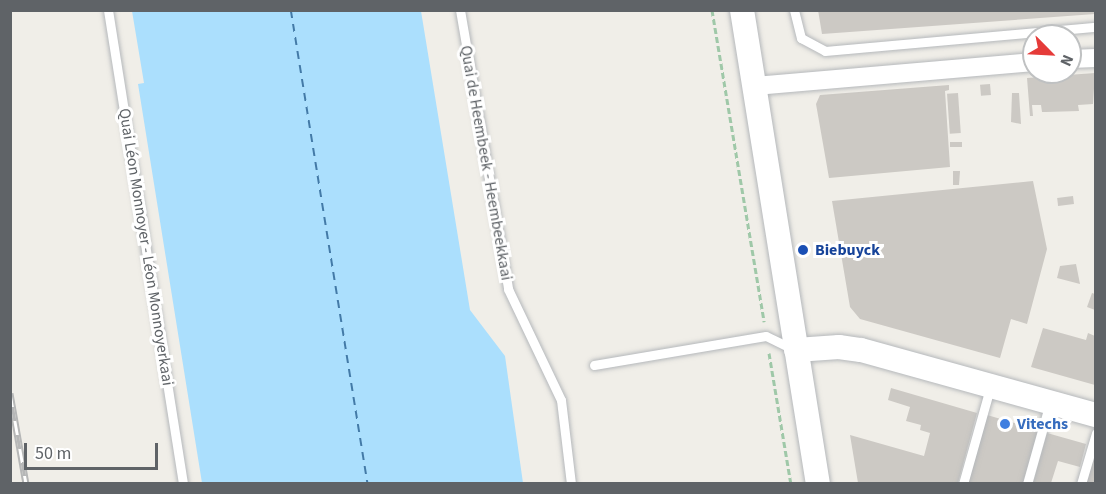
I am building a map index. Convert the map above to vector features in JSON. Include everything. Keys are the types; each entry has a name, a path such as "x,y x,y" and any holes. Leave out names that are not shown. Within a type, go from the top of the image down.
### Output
{"main road":[{"path":"742,10 818,483"},
{"path":"796,350 850,347 1095,414"}],"street":[{"path":"754,86 1022,63"}],"lane":[{"name":"Quai Léon Monnoyer - Léon Monnoyerkaai","path":"108,10 183,483"},
{"name":"Quai de Heembeek - Heembeekkaai","path":"459,10 508,289 561,400 571,483"},
{"path":"794,10 801,38 825,51 1095,27"},
{"path":"594,365 766,336 796,350"},
{"path":"963,483 990,386"},
{"path":"1028,483 1050,402"},
{"path":"1081,483 1095,433"}],"path":[{"path":"712,10 791,483"}],"water":[{"path":"132,11 421,11 470,310 505,356 523,483 202,483 138,84 144,83"}],"building":[{"path":"818,10 1095,10 1095,14 822,34"},
{"path":"1095,73 1093,104 1078,105 1079,111 1046,112 1042,112 1041,105 1032,105 1033,116 1030,116 1027,84 1082,84 1082,74"},
{"path":"990,84 991,95 981,96 980,85"},
{"path":"949,85 949,90 945,91 950,167 829,178 816,104 820,95"},
{"path":"958,93 961,133 950,134 947,94"},
{"path":"1012,93 1019,93 1021,124 1011,122"},
{"path":"950,142 962,142 962,147 950,147"},
{"path":"953,171 960,171 959,185 953,185"},
{"path":"1033,181 1047,249 1027,324 1011,319 1000,358 860,319 850,307 832,201"},
{"path":"1073,196 1074,204 1058,206 1057,198"},
{"path":"1076,264 1080,284 1057,278 1060,266"},
{"path":"1092,293 1095,294 1095,310 1087,307"},
{"path":"1043,328 1086,340 1088,333 1095,336 1095,385 1031,367"},
{"path":"891,388 977,413 958,483 858,483 850,435 924,456 930,433 920,430 921,425 906,421 910,407 888,400"},
{"path":"987,415 1038,430 1023,483 968,483"},
{"path":"1047,433 1086,444 1080,467 1058,461 1051,483 1033,483"},
{"path":"1095,454 1095,483 1086,483"}],"ferry route":[{"path":"291,10 368,484"}],"railway":[{"path":"10,393 26,484"}],"place":[{"name":"Biebuyck","path":"803,250"},
{"name":"Vitechs","path":"1005,424"}]}
